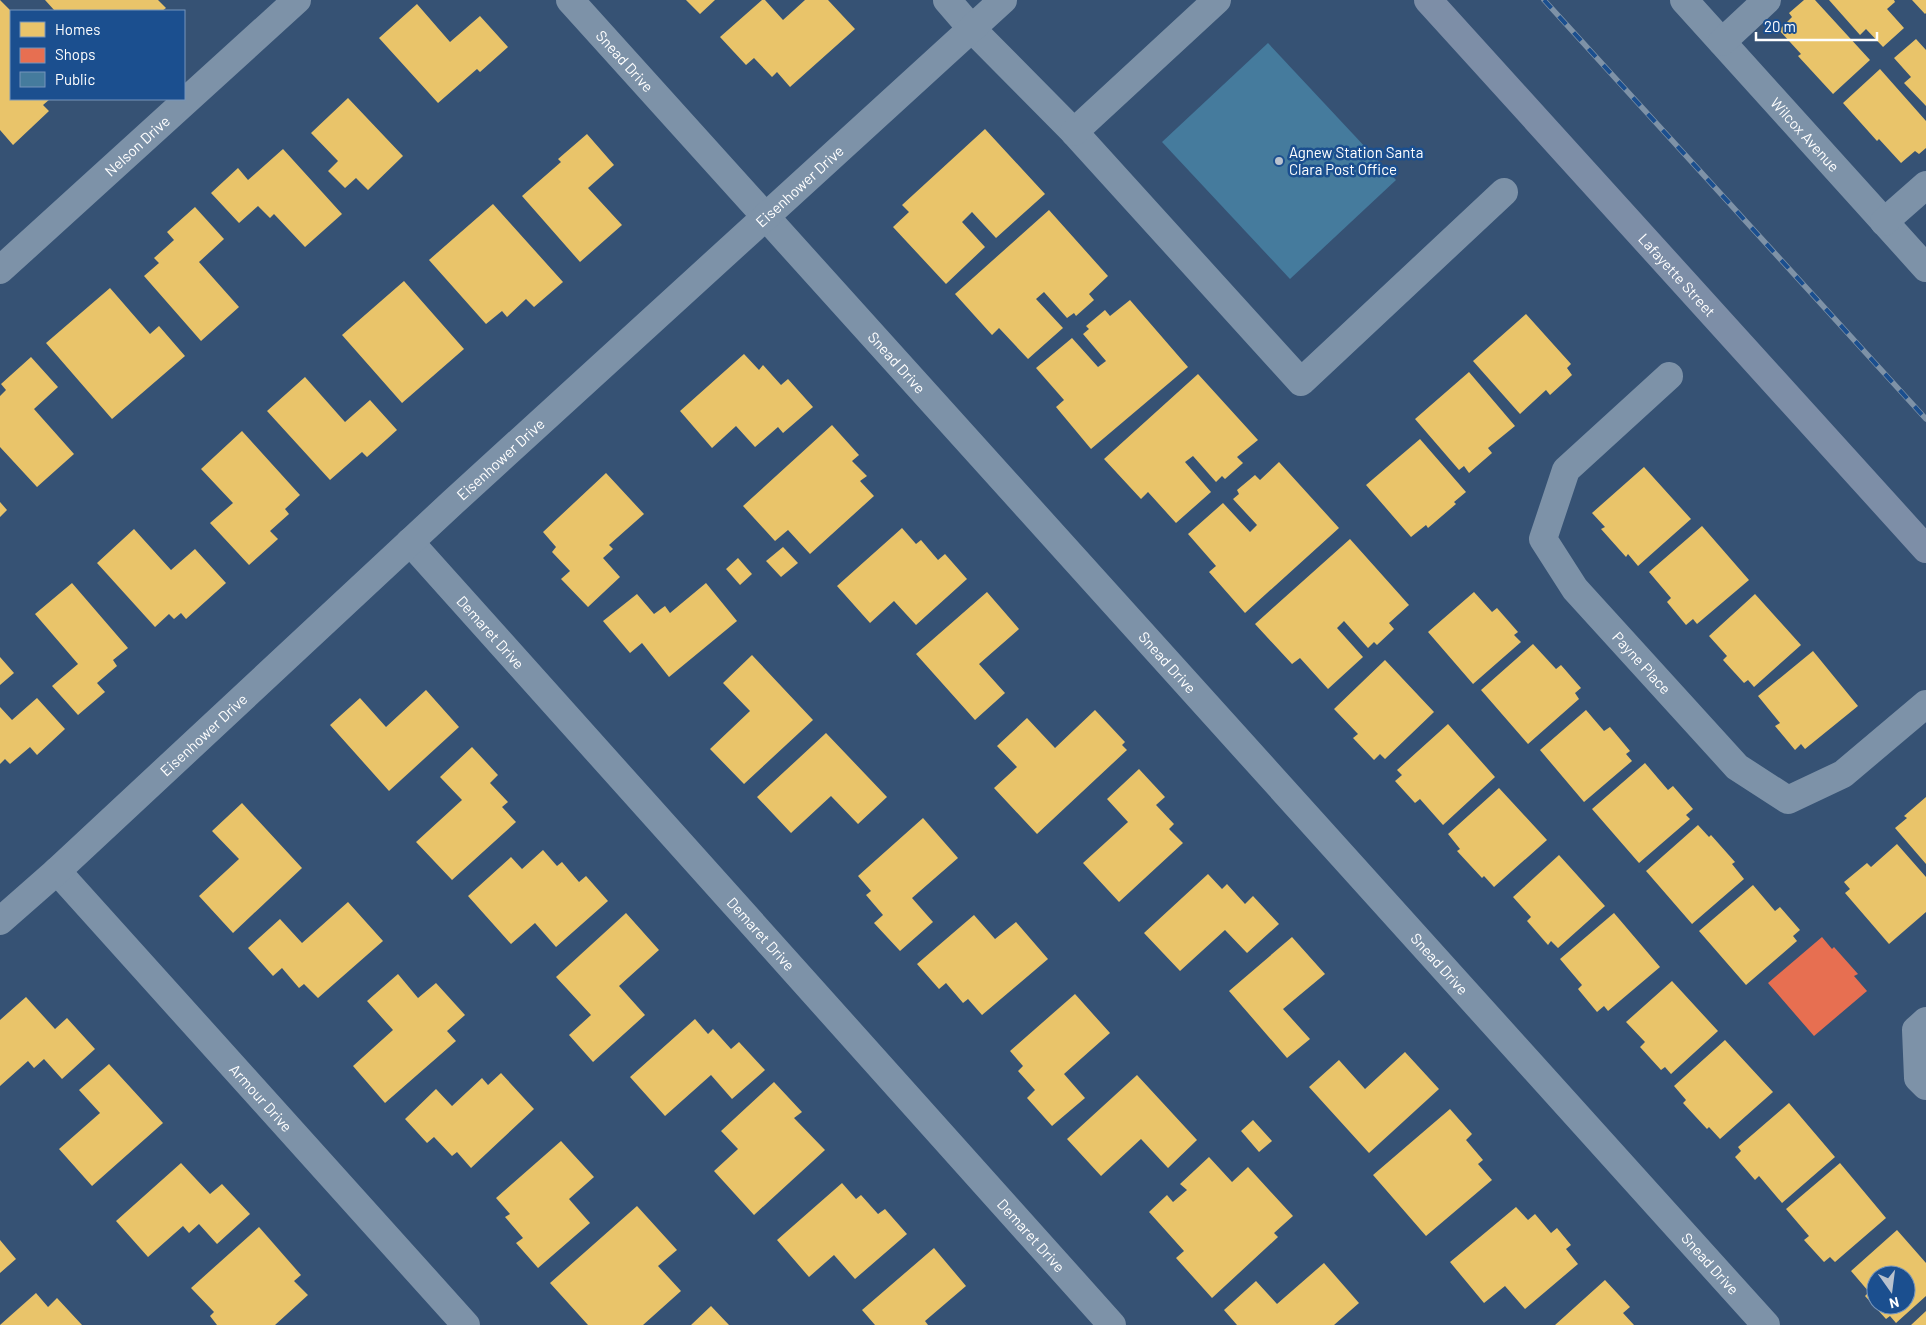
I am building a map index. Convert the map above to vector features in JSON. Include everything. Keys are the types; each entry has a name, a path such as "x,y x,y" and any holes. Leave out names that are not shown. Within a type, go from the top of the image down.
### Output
{"main road":[{"name":"Lafayette Street","path":"1428,0 1926,549"}],"street":[{"name":"Nelson Drive","path":"0,270 297,0"},
{"name":"Snead Drive","path":"570,0 1766,1325"},
{"path":"947,0 972,29 1074,132 1301,382 1504,192"},
{"name":"Eisenhower Drive","path":"0,921 57,871 410,542 765,216 1004,0"},
{"path":"1074,132 1217,0"},
{"name":"Wilcox Avenue","path":"1684,0 1926,268"},
{"path":"1722,42 1767,0"},
{"path":"1884,222 1926,185"},
{"name":"Payne Place","path":"1668,376 1566,470 1543,538 1575,589 1737,767 1788,800 1843,774 1926,704"},
{"name":"Demaret Drive","path":"410,542 1112,1325"},
{"name":"Armour Drive","path":"57,871 466,1325"},
{"path":"1921,1025 1918,1078 1926,1086"}],"building: Homes":[{"path":"0,0 10,10 10,100 49,100 43,105 49,111 13,145 0,130"},
{"path":"45,0 158,0 166,8 163,10 54,10"},
{"path":"686,0 715,0 700,14"},
{"path":"762,0 765,0 783,20 805,0 828,0 855,29 790,87 777,72 772,77 754,58 746,65 720,37"},
{"path":"1804,0 1815,0 1870,60 1833,94 1798,56 1801,54 1779,30 1792,17 1789,13"},
{"path":"1829,0 1894,0 1895,2 1887,9 1904,28 1883,47 1866,29 1860,35"},
{"path":"1912,0 1926,0 1925,14"},
{"path":"417,4 450,42 480,16 508,47 480,72 477,69 438,103 379,38"},
{"path":"1916,39 1926,50 1926,106 1904,83 1911,77 1894,58"},
{"path":"1880,69 1926,121 1926,148 1919,154 1915,151 1901,163 1879,139 1877,141 1843,103"},
{"path":"348,98 403,156 368,190 356,178 345,188 328,171 338,161 311,133"},
{"path":"985,129 1045,194 996,238 972,212 962,222 985,247 946,284 893,227 909,212 902,205"},
{"path":"587,134 614,165 588,188 622,225 580,262 522,196 561,162 558,159"},
{"path":"283,149 342,214 305,247 274,214 270,218 258,206 239,223 211,193 238,168 248,180"},
{"path":"493,204 563,282 534,307 526,299 507,317 502,311 486,324 429,260"},
{"path":"195,207 224,239 199,262 239,307 201,341 144,276 159,263 154,258 174,240 167,232"},
{"path":"1049,210 1108,276 1089,294 1094,300 1076,316 1074,313 1067,318 1044,292 1036,299 1063,328 1028,359 999,328 992,335 955,294"},
{"path":"404,281 464,349 402,403 342,335"},
{"path":"110,288 150,334 159,326 185,356 112,419 46,343"},
{"path":"1130,300 1188,367 1091,449 1056,407 1064,400 1036,368 1072,338 1098,367 1106,361 1083,334 1089,329 1086,326 1105,310 1110,316"},
{"path":"1526,314 1571,364 1567,368 1572,375 1550,395 1546,390 1520,414 1473,361"},
{"path":"744,354 759,370 763,365 781,385 788,379 813,407 783,433 778,427 755,447 736,426 712,448 680,411"},
{"path":"31,357 58,387 34,409 74,454 37,487 0,447 0,396 6,390 1,384"},
{"path":"1469,372 1515,426 1488,448 1492,453 1469,473 1464,466 1459,470 1415,419"},
{"path":"1198,374 1258,440 1237,457 1243,463 1225,479 1222,476 1216,482 1193,456 1185,462 1211,492 1176,523 1148,492 1141,499 1104,459"},
{"path":"305,377 345,422 370,400 397,430 367,457 362,452 330,480 267,411"},
{"path":"832,425 859,455 852,461 867,476 860,481 874,496 810,554 788,530 775,541 743,506"},
{"path":"242,431 300,495 285,509 289,514 270,531 278,539 249,565 210,523 233,503 201,469"},
{"path":"1420,439 1466,492 1454,502 1456,504 1428,528 1426,525 1411,537 1366,485"},
{"path":"1279,462 1339,528 1245,613 1209,572 1216,566 1188,534 1223,503 1250,532 1257,525 1233,499 1239,494 1237,490 1255,475 1260,480"},
{"path":"1644,467 1691,519 1638,566 1628,554 1626,557 1601,529 1605,527 1592,513"},
{"path":"606,473 644,514 609,545 613,549 603,558 620,577 588,607 561,579 570,571 552,552 556,547 543,532"},
{"path":"0,502 7,510 0,517"},
{"path":"1702,526 1749,580 1697,624 1693,619 1686,625 1667,602 1671,598 1649,572"},
{"path":"902,528 916,544 921,540 938,560 945,554 967,579 916,625 894,601 870,623 837,586"},
{"path":"134,529 171,570 195,549 226,583 186,619 181,613 174,619 169,614 155,627 97,563"},
{"path":"1350,539 1409,605 1389,623 1394,629 1377,645 1374,642 1368,648 1344,621 1337,628 1363,657 1328,689 1300,658 1292,664 1255,624"},
{"path":"783,547 798,563 781,577 766,561"},
{"path":"738,558 752,574 740,585 726,569"},
{"path":"72,583 128,648 113,660 117,666 97,683 105,692 78,715 52,686 78,664 35,614"},
{"path":"706,583 737,621 669,677 642,643 630,653 603,621 637,594 654,614 665,606 670,613"},
{"path":"987,592 1019,629 979,664 1005,693 975,720 916,654"},
{"path":"1474,592 1492,612 1497,608 1518,632 1514,635 1521,642 1473,684 1428,632"},
{"path":"1755,594 1801,645 1754,687 1748,680 1744,683 1723,660 1727,656 1709,636"},
{"path":"1533,644 1556,669 1561,665 1581,688 1575,693 1579,699 1528,744 1481,690"},
{"path":"1813,651 1858,706 1805,749 1801,744 1795,750 1775,726 1780,723 1758,696"},
{"path":"752,655 813,720 744,784 710,749 750,711 723,683"},
{"path":"0,657 14,673 0,685"},
{"path":"1385,660 1434,712 1385,759 1380,754 1374,760 1353,738 1358,734 1334,709"},
{"path":"426,690 459,727 389,791 330,725 360,698 386,727"},
{"path":"37,698 65,729 37,755 30,747 10,764 5,759 0,764 0,707 12,720"},
{"path":"1095,710 1125,742 1122,745 1127,750 1037,834 994,788 1017,767 997,746 1027,718 1055,748"},
{"path":"1586,710 1604,731 1610,727 1630,751 1626,754 1632,761 1584,802 1540,750"},
{"path":"1448,724 1495,777 1443,825 1420,799 1415,803 1395,781 1402,775 1397,770"},
{"path":"826,733 887,797 858,824 831,796 791,833 757,797"},
{"path":"472,747 498,775 490,783 508,802 502,807 516,822 452,880 416,842 462,800 440,777"},
{"path":"1645,763 1668,790 1673,786 1693,809 1686,815 1690,819 1639,863 1592,809"},
{"path":"1139,769 1165,797 1156,805 1174,824 1169,829 1183,843 1119,902 1083,863 1128,822 1107,799"},
{"path":"1499,788 1547,840 1494,887 1484,876 1482,878 1457,851 1460,849 1448,834"},
{"path":"1926,797 1926,864 1895,828 1907,818 1904,816"},
{"path":"242,803 302,868 233,933 199,896 239,859 212,831"},
{"path":"923,818 958,858 912,898 933,922 900,951 874,923 883,915 866,895 871,891 858,876"},
{"path":"1698,825 1709,837 1711,835 1735,862 1732,864 1744,879 1692,924 1646,871"},
{"path":"1897,844 1926,877 1926,912 1889,944 1845,893 1850,889 1844,882 1867,863 1871,867"},
{"path":"543,850 557,866 562,862 579,882 586,876 608,901 556,947 535,923 511,944 468,896 511,857 522,869"},
{"path":"1559,855 1605,906 1558,948 1551,941 1548,945 1527,921 1531,917 1513,897"},
{"path":"1208,874 1222,889 1227,884 1245,904 1253,896 1279,924 1247,953 1225,930 1180,971 1144,933"},
{"path":"1753,885 1775,911 1780,907 1800,930 1793,936 1797,941 1746,985 1699,931"},
{"path":"348,902 383,941 318,998 304,984 299,988 282,968 273,976 248,948 280,919 302,943"},
{"path":"626,913 659,950 619,986 645,1015 593,1062 569,1035 591,1015 556,977"},
{"path":"1614,913 1660,967 1608,1011 1604,1006 1597,1012 1578,989 1582,985 1560,959"},
{"path":"974,915 995,939 1016,922 1048,959 982,1015 968,999 963,1003 946,983 939,989 917,964"},
{"path":"1292,937 1325,974 1283,1009 1310,1039 1287,1058 1229,991"},
{"path":"398,974 418,998 436,983 465,1015 447,1031 456,1041 385,1103 353,1066 393,1030 367,1001"},
{"path":"1672,981 1718,1031 1671,1074 1665,1067 1661,1070 1640,1047 1645,1042 1626,1022"},
{"path":"1075,994 1110,1033 1064,1074 1085,1098 1052,1126 1027,1098 1035,1090 1018,1071 1023,1066 1010,1051"},
{"path":"26,997 55,1029 67,1018 95,1049 62,1079 44,1059 34,1068 28,1061 0,1086 0,1020"},
{"path":"695,1019 708,1034 713,1029 731,1049 739,1042 765,1070 732,1099 711,1075 665,1116 630,1077"},
{"path":"1725,1040 1773,1092 1720,1139 1709,1127 1707,1129 1683,1103 1686,1100 1674,1086"},
{"path":"1405,1052 1439,1089 1369,1153 1309,1087 1339,1060 1365,1089"},
{"path":"109,1064 163,1123 92,1186 59,1149 100,1113 79,1090"},
{"path":"501,1073 534,1109 471,1168 457,1152 452,1156 434,1137 427,1143 405,1119 436,1089 452,1106 482,1078 488,1085"},
{"path":"1137,1075 1197,1140 1168,1168 1141,1139 1101,1176 1067,1139"},
{"path":"774,1082 802,1112 794,1118 825,1150 754,1215 714,1171 738,1149 721,1131"},
{"path":"1789,1103 1835,1157 1782,1203 1759,1176 1755,1180 1735,1157 1741,1151 1738,1147"},
{"path":"1450,1109 1472,1134 1466,1140 1483,1160 1478,1164 1492,1180 1426,1236 1373,1175"},
{"path":"1253,1120 1272,1141 1259,1152 1241,1131"},
{"path":"561,1141 594,1177 569,1199 590,1223 538,1268 516,1243 523,1238 505,1217 510,1214 496,1198"},
{"path":"1209,1157 1232,1182 1248,1167 1293,1216 1274,1233 1278,1237 1212,1298 1176,1258 1184,1251 1149,1212 1167,1195 1173,1202 1187,1190 1180,1184"},
{"path":"181,1163 210,1194 222,1184 250,1214 217,1244 199,1224 189,1233 183,1226 148,1257 116,1221"},
{"path":"1840,1163 1886,1218 1835,1262 1830,1257 1824,1262 1804,1240 1809,1236 1786,1209"},
{"path":"842,1183 856,1199 861,1195 878,1214 885,1209 907,1234 855,1279 834,1255 809,1277 777,1240"},
{"path":"637,1206 677,1250 658,1266 681,1291 643,1325 588,1325 550,1283"},
{"path":"1516,1207 1528,1220 1535,1214 1551,1233 1557,1228 1571,1245 1566,1249 1578,1264 1525,1309 1505,1286 1484,1303 1450,1262"},
{"path":"259,1227 301,1275 294,1281 308,1295 275,1325 217,1325 210,1316 214,1312 191,1288"},
{"path":"1897,1230 1926,1263 1926,1296 1916,1305 1916,1265 1866,1265 1866,1288 1851,1271"},
{"path":"0,1240 16,1259 0,1273"},
{"path":"934,1248 966,1286 925,1321 928,1325 875,1325 862,1310"},
{"path":"1324,1263 1359,1303 1334,1325 1237,1325 1224,1310 1256,1281 1277,1304"},
{"path":"1605,1280 1630,1307 1623,1313 1634,1325 1555,1325"},
{"path":"36,1293 48,1307 57,1298 82,1325 0,1325"},
{"path":"711,1306 729,1325 691,1325"},
{"path":"1926,1311 1926,1325 1911,1325"},
{"path":"1882,1315 1905,1315 1896,1323 1890,1316 1886,1319"}],"building: Shops":[{"path":"1822,937 1832,949 1834,947 1858,974 1854,976 1867,991 1814,1036 1768,983"}],"building: Public":[{"name":"Agnew Station Santa Clara Post Office","path":"1268,43 1396,180 1290,279 1162,142"}],"railway":[{"path":"1544,0 1926,419"}],"place":[{"name":"Agnew Station Santa Clara Post Office","path":"1279,161"}]}
